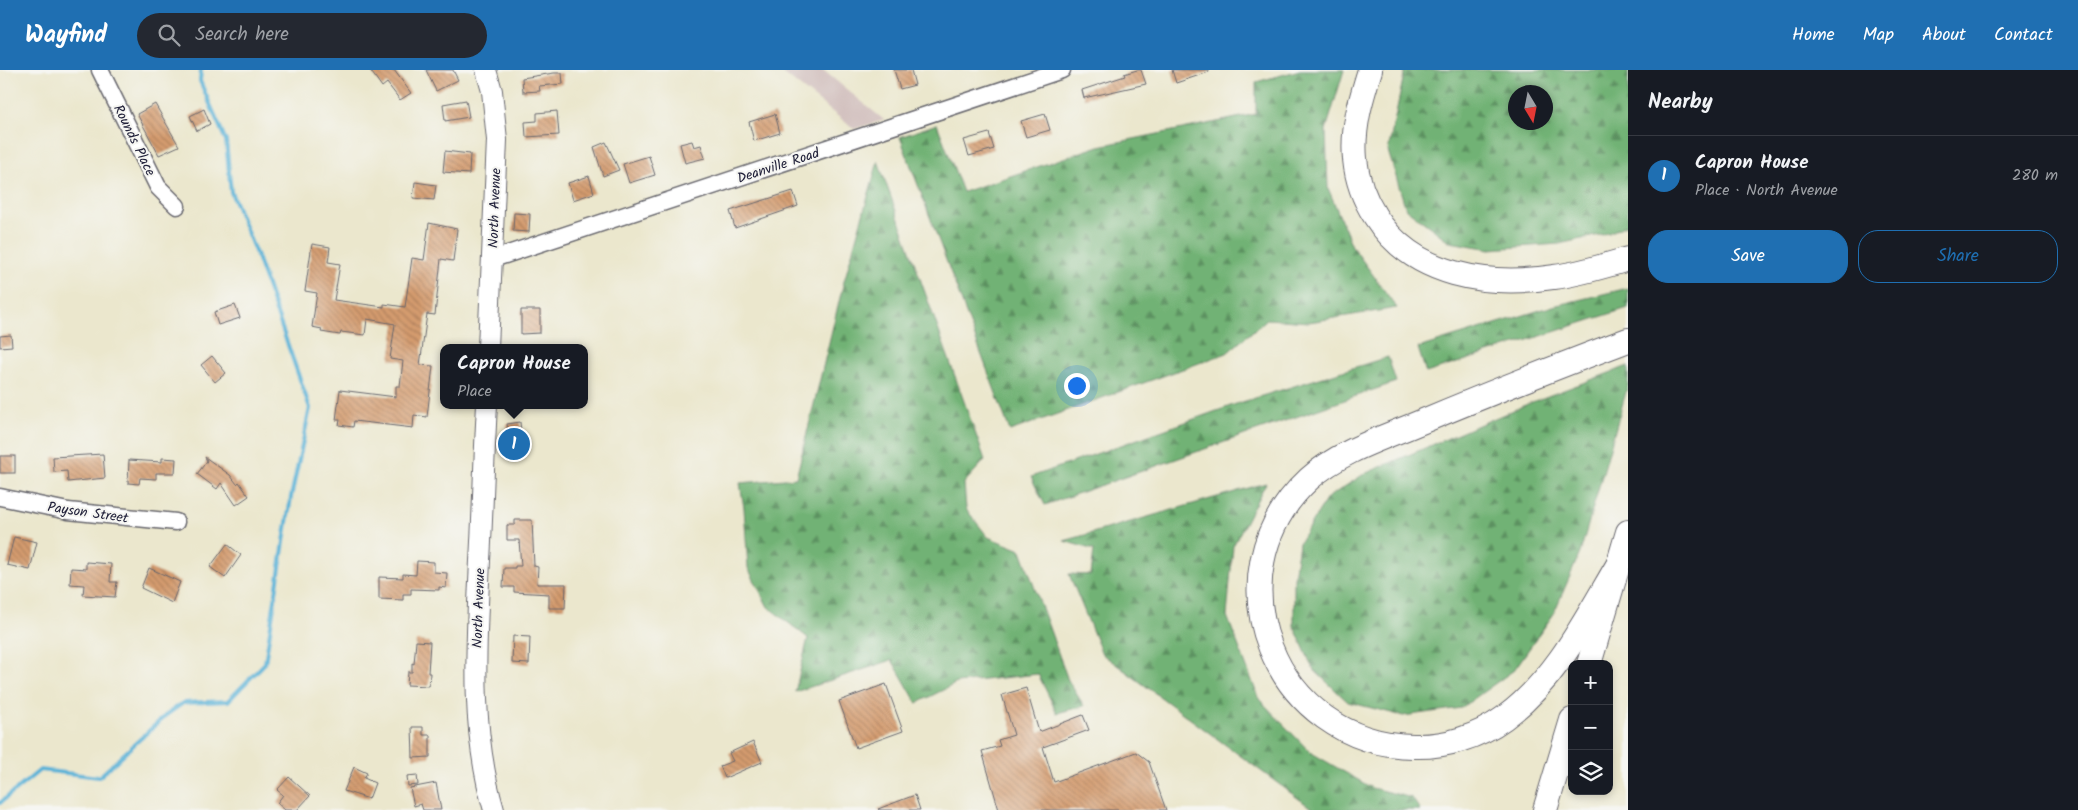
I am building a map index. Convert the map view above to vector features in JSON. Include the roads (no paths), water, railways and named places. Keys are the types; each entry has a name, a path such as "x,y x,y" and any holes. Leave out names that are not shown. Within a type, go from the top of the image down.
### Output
{"highway":[{"path":"1370,70 1359,109 1355,134 1355,158 1359,180 1367,203 1379,223 1395,241 1414,256 1434,267 1458,275 1512,280 1566,275 1628,259"},
{"path":"1618,565 1568,648 1529,696 1503,719 1488,728 1473,735 1439,745 1404,746 1370,740 1336,726 1321,716 1306,704 1284,675 1268,642 1263,624 1260,588 1261,571 1271,535 1289,502 1300,488 1318,472 1338,458 1369,444 1628,340"},
{"path":"1590,660 1628,532"},
{"path":"1545,810 1568,733"}],"main road":[{"name":"North Avenue","path":"486,70 492,91 497,140 488,344"},
{"name":"North Avenue","path":"486,409 476,687 479,737 488,789 494,810"}],"street":[{"name":"Rounds Place","path":"100,70 158,187 176,206"},
{"name":"Deanville Road","path":"493,259 1062,70"},
{"name":"Payson Street","path":"0,497 68,511 176,522"}],"waterway":[{"path":"0,803 40,770 99,777 166,715 183,703 228,701 265,663 291,497 310,408 256,254 231,192 226,141 200,81 201,70"}],"place":[{"name":"Capron House","path":"514,444"}]}
